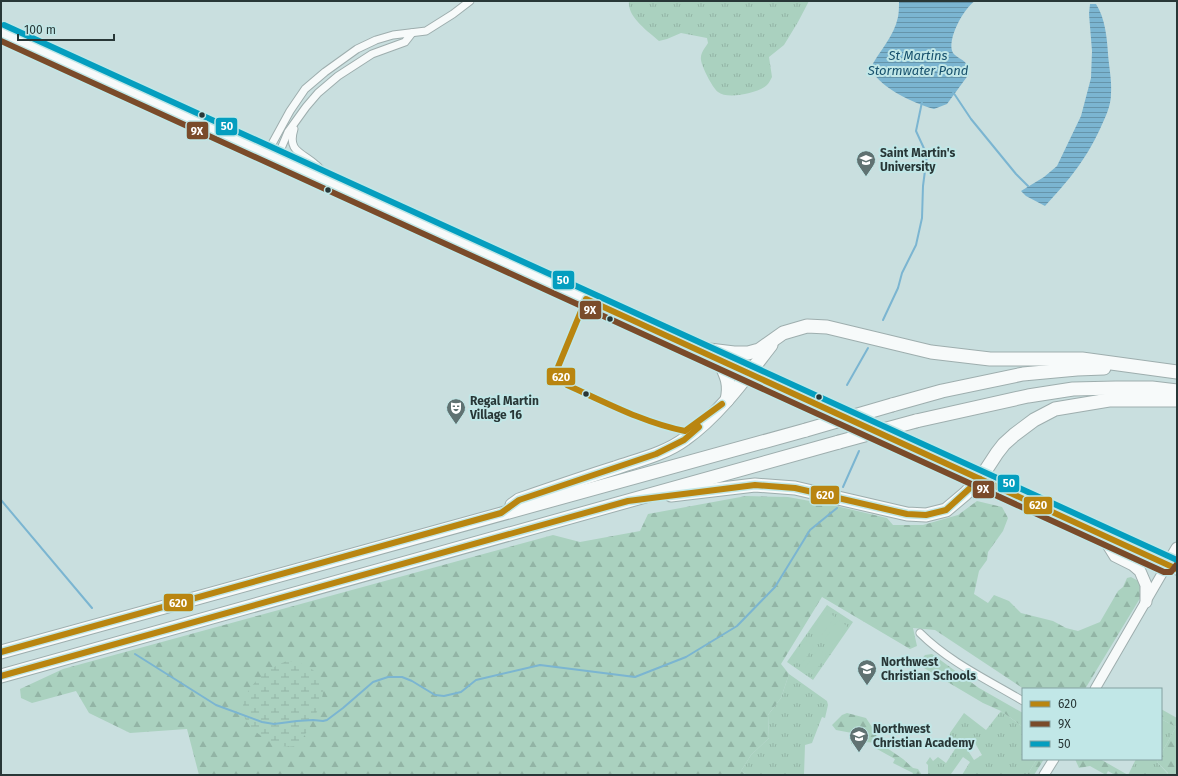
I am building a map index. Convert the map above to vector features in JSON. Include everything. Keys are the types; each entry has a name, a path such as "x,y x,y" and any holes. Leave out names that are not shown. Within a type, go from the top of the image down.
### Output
{"highway":[{"path":"693,348 734,353 748,353 759,350 783,333 806,326 827,327 931,352 990,359 1082,358 1177,372"},
{"path":"501,513 519,500 656,454 684,440 701,426 727,400 776,338"},
{"path":"719,360 729,383 727,400"},
{"path":"1,652 942,392 1023,374 1077,369 1143,368"},
{"path":"1,676 916,421 1028,396 1073,389 1152,388 1177,391"},
{"path":"628,501 755,485 795,488 907,514 926,515 946,510 980,479 1004,444 1034,420 1055,409 1109,400 1177,400"}],"main road":[{"path":"1,32 333,182 1172,567 1177,548"},
{"path":"1102,535 1115,556 1133,565 1140,571 1146,585 1146,602"}],"street":[{"path":"272,155 286,118 305,89 325,72 358,49 376,40 393,35 426,31 470,1"},
{"path":"272,155 296,120 318,93 338,76 372,54 405,42 412,33"},
{"path":"296,120 291,138 295,149 316,165 333,182"},
{"path":"1096,688 1146,602 1172,567"},
{"path":"920,633 929,642 966,667 1022,700"},
{"path":"1044,775 1053,760"}],"green space":[{"path":"629,1 809,1 784,45 769,57 772,77 768,84 757,91 750,93 728,95 718,92 713,86 702,63 701,55 708,43 707,38 681,33 659,41 639,23 631,13"},
{"path":"746,496 788,497 832,505 887,518 893,525 923,525 958,515 977,501 1002,507 1008,518 1003,531 988,552 987,560 979,571 974,594 988,603 994,595 1009,601 1021,613 1053,621 1066,628 1078,631 1100,622 1118,591 1123,587 1127,578 1131,577 1142,583 1142,595 1086,688 1022,688 935,630 913,628 917,646 910,649 822,597 781,664 789,674 781,698 768,715 769,738 751,755 741,771 747,775 199,775 187,729 130,733 89,713 76,691 32,703 21,698 20,689 63,669 553,535 580,542 640,531 648,514"},
{"path":"827,605 853,622 813,680 787,662"},
{"path":"826,611 835,617 821,636 813,630"},
{"path":"838,620 847,626 834,645 825,639"},
{"path":"805,640 814,646 801,665 792,659"},
{"path":"818,649 827,655 813,674 805,668"},
{"path":"932,654 979,688 1022,712 1022,726 1001,711 983,703 924,668 921,660 925,655"},
{"path":"287,661 299,663 310,668 319,676 323,688 321,701 310,727 297,746 293,747 278,745 253,730 247,722 243,712 247,693 253,684 270,670"},
{"path":"789,674 827,701 828,705 825,718 822,717 812,743 805,745 804,775 747,775 741,771 751,755 769,738 768,715 781,698"},
{"path":"1162,710 1177,718 1177,775 1167,775 1168,773 1157,762 1158,760 1162,760 1162,752 1176,727 1162,720"},
{"path":"1001,711 1022,726 1022,760 1036,760 1027,775 962,775 970,762 963,757 951,774 953,775 928,775 928,765 926,763 930,757 933,761 938,757 946,763 957,746 949,740 950,733 964,713 986,730","holes":["972,738 982,755 974,760 963,743"]},
{"path":"847,713 866,718 872,727 873,732 882,741 884,746 913,768 918,769 922,775 912,775 913,773 893,763 895,759 877,749 877,743 866,742 864,746 851,744 852,733 836,730 832,725 842,715"},
{"path":"1162,720 1176,727 1162,752"},
{"path":"1036,760 1043,760 1034,775 1027,775"},
{"path":"1075,760 1102,760 1128,775 1115,775 1108,771 1106,775 1090,766 1079,768"},
{"path":"1136,760 1158,760 1157,762 1168,774 1167,775 1128,775"}],"water":[{"name":"St Martins Stormwater Pond","path":"899,1 975,1 961,17 954,33 951,47 953,53 966,63 969,68 969,74 947,104 934,109 907,99 890,89 870,69 890,37 896,24 899,11"},
{"path":"1090,4 1096,4 1102,15 1105,28 1111,84 1110,103 1104,121 1082,161 1069,179 1045,206 1026,196 1021,191 1044,177 1057,166 1081,116 1091,78 1092,51 1089,14"}],"waterway":[{"path":"953,92 971,119 1016,174 1028,186"},
{"path":"883,320 898,288 902,273 916,245 922,218 923,186 927,155 916,131 922,102"},
{"path":"847,385 868,348"},
{"path":"843,487 859,451"},
{"path":"1,500 92,608"},
{"path":"135,654 216,705 262,722 274,724 297,721 327,720 373,682 388,677 402,677 412,681 435,695 444,696 461,692 476,680 540,665 635,677 686,657 737,626 775,587 810,530 837,508"}],"transit line":[{"name":"50","path":"4,25 1177,560"},
{"name":"9X","path":"1,41 1164,572 1171,572 1177,564"},
{"name":"620","path":"722,404 685,431 655,423 610,405 567,385 560,375 558,367 586,299 1177,569"},
{"name":"620","path":"1,652 501,513 519,500 656,454 684,440 699,427"},
{"name":"620","path":"1,676 628,501 755,485 795,488 907,514 926,515 946,510 980,479"}],"place":[{"name":"Saint Martin's University","path":"866,177"},
{"name":"Regal Martin Village 16","path":"456,425"},
{"name":"Northwest Christian Schools","path":"867,686"},
{"name":"Northwest Christian Academy","path":"859,753"}]}
